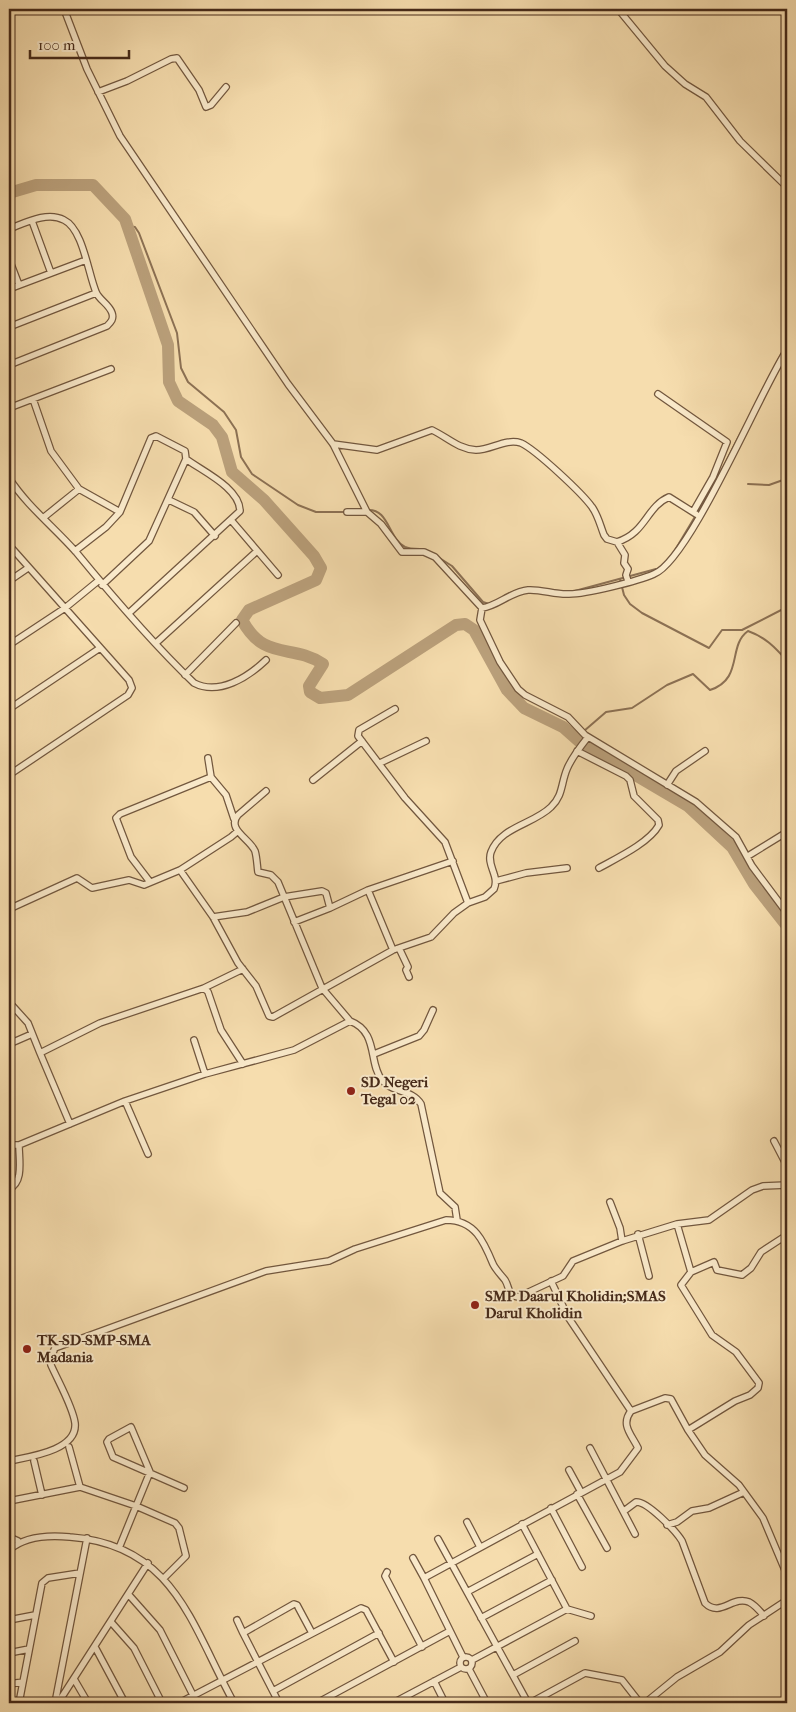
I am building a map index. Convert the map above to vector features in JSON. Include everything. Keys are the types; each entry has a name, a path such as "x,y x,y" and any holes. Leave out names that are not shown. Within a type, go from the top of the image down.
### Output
{"street":[{"path":"64,9 86,69 116,130 288,384 333,444 367,510 381,524 402,552 424,552 443,563 482,608 482,624 500,662 518,689 525,695 568,717 588,737 691,798 736,837 752,866 787,913"},
{"path":"618,9 665,66 685,84 706,98 740,141 787,187"},
{"path":"98,92 177,58 199,90 206,107 210,106 226,87"},
{"path":"9,229 32,221 52,217 68,222 76,233 96,294 112,312 111,322 107,326 9,365"},
{"path":"32,221 51,273"},
{"path":"9,259 19,285"},
{"path":"9,289 86,260"},
{"path":"9,327 96,294"},
{"path":"482,608 489,607 512,594 528,590 569,594 627,578 656,574 666,567 714,492 759,400 787,350"},
{"path":"9,408 112,368"},
{"path":"658,394 727,442 713,477 693,512"},
{"path":"33,399 51,451 79,489 120,512"},
{"path":"333,444 377,450 432,430 452,443 467,449 478,450 505,443 521,443 546,462 591,505 604,535 607,539 617,542 625,555 624,563 628,569 627,578"},
{"path":"9,645 100,583 149,541 186,459 185,451 156,436 151,438 120,512 106,527 75,551"},
{"path":"129,613 237,516 240,508 229,490 220,481 186,459"},
{"path":"9,478 43,518 75,551 100,583 185,675 201,687 212,687 237,682 266,660"},
{"path":"43,518 79,489"},
{"path":"617,542 636,533 655,507 668,497 699,516"},
{"path":"169,500 194,512 215,536"},
{"path":"347,512 367,510"},
{"path":"231,520 278,575"},
{"path":"9,545 131,684 131,691 9,775"},
{"path":"156,643 257,551"},
{"path":"9,581 28,568"},
{"path":"185,675 236,624"},
{"path":"9,709 100,648"},
{"path":"396,708 359,730 358,734 405,798 439,833 453,861 468,903"},
{"path":"180,870 213,917 243,970 256,986 266,1013 271,1017 396,949 431,937 454,913 468,903 492,892 496,881 490,857 495,844 508,833 552,807 562,791 567,770 577,751 588,737"},
{"path":"313,780 362,741"},
{"path":"380,763 426,741"},
{"path":"577,751 626,776 630,780 634,796 658,820 659,825 652,834 623,855 599,868"},
{"path":"667,785 676,771 705,751"},
{"path":"208,758 212,777 226,794 238,831 255,851 258,872 274,877 284,897 322,988 350,1021 364,1031 374,1054 379,1074 384,1082 415,1096 421,1104 440,1194 454,1207 457,1220"},
{"path":"150,882 132,857 116,818 120,814 212,777"},
{"path":"234,819 266,791"},
{"path":"9,909 77,878 92,888 129,880 144,885 180,870 238,831"},
{"path":"748,856 787,832"},
{"path":"294,922 368,890 453,861"},
{"path":"496,881 526,873 568,868"},
{"path":"368,890 396,949 408,967 406,970 408,977"},
{"path":"213,917 246,912 284,897 323,891 330,908"},
{"path":"40,1053 100,1023 204,988 243,970"},
{"path":"204,988 208,992 221,1030 243,1064"},
{"path":"9,1002 22,1015 32,1034 70,1124"},
{"path":"374,1054 418,1036 424,1030 433,1010"},
{"path":"9,1145 20,1145 125,1101 206,1074 294,1050 350,1021"},
{"path":"9,1044 32,1034"},
{"path":"194,1040 206,1074"},
{"path":"125,1101 148,1154"},
{"path":"774,1141 787,1166"},
{"path":"9,1189 15,1186 19,1179 20,1145"},
{"path":"9,1461 54,1450 67,1440 74,1430 74,1419 50,1359 55,1348 61,1344 266,1271 329,1261 355,1249 446,1220 457,1220 477,1233 486,1245 494,1266 505,1280 511,1295 521,1297 563,1276 573,1261 638,1234 677,1224 709,1220 758,1188 787,1185"},
{"path":"610,1202 620,1228 622,1241"},
{"path":"677,1224 691,1272"},
{"path":"638,1234 649,1276"},
{"path":"688,1430 735,1401 750,1395 758,1388 759,1383 736,1352 712,1335 681,1284 691,1272 714,1262 717,1270 742,1275 751,1268 762,1252 787,1235"},
{"path":"551,1281 568,1317 631,1411"},
{"path":"424,1578 620,1472 637,1451 637,1445 625,1420 631,1411 669,1398 705,1454 744,1492 766,1524 787,1573"},
{"path":"119,1548 150,1472 131,1427 109,1439 107,1442 112,1456 150,1472 184,1488"},
{"path":"69,1447 80,1487"},
{"path":"590,1448 636,1534"},
{"path":"34,1461 42,1495"},
{"path":"569,1470 607,1548"},
{"path":"9,1501 80,1487 136,1506 174,1523 179,1528 186,1556 164,1578"},
{"path":"666,1524 677,1522 692,1511 709,1508 744,1492"},
{"path":"624,1512 636,1502 644,1503 682,1541 705,1603 710,1608 715,1610 742,1601 750,1602 764,1616"},
{"path":"551,1508 582,1566"},
{"path":"467,1522 480,1547"},
{"path":"522,1524 567,1609"},
{"path":"9,1537 18,1541 48,1537 87,1538 119,1548 148,1563 164,1578 187,1609 234,1703"},
{"path":"56,1703 87,1538"},
{"path":"438,1539 529,1703 581,1674 588,1673 622,1680 640,1703"},
{"path":"9,1550 18,1541"},
{"path":"467,1592 538,1554"},
{"path":"413,1558 463,1657"},
{"path":"56,1703 74,1679 148,1563"},
{"path":"387,1572 385,1576 422,1646"},
{"path":"19,1703 43,1581 48,1578 80,1573"},
{"path":"481,1618 552,1580"},
{"path":"129,1595 160,1630 197,1703"},
{"path":"645,1703 677,1677 720,1652 744,1629 787,1600"},
{"path":"243,1633 294,1604 297,1605 312,1633"},
{"path":"179,1703 312,1633 364,1608 394,1662"},
{"path":"472,1660 567,1609 591,1616"},
{"path":"9,1620 35,1615"},
{"path":"237,1620 279,1703"},
{"path":"111,1622 134,1648 162,1703"},
{"path":"316,1703 450,1631"},
{"path":"273,1691 379,1633"},
{"path":"512,1675 575,1641"},
{"path":"95,1647 126,1703"},
{"path":"9,1653 29,1650"},
{"path":"463,1657 468,1657 472,1660"},
{"path":"461,1667 460,1662 463,1657"},
{"path":"469,1669 473,1665 472,1660"},
{"path":"393,1703 461,1667 469,1669 487,1703"},
{"path":"74,1679 88,1703"},
{"path":"434,1681 445,1703"},
{"path":"9,1684 23,1682"}],"waterway":[{"path":"9,193 36,185 93,185 125,219 168,345 169,382 178,401 213,425 222,437 232,472 264,500 314,556 321,568 316,580 249,610 242,620 251,633 260,642 269,647 300,654 323,664 309,686 310,692 320,698 348,695 456,625 465,624 474,630 507,690 524,708 563,727 581,743 688,806 732,847 754,884 787,926"},
{"path":"127,226 135,227 139,233 177,333 181,368 188,382 224,412 236,430 241,457 252,474 298,505 316,512 345,512"},
{"path":"717,479 787,343"},
{"path":"748,484 769,485 783,480 787,481"},
{"path":"675,550 711,490"},
{"path":"367,510 374,511 384,518 399,543 410,549 420,549"},
{"path":"430,552 452,566 483,602 489,604"},
{"path":"527,588 571,592 656,569"},
{"path":"620,579 624,595 630,604 642,613 709,648 722,630 742,630 787,607"},
{"path":"508,594 520,589"},
{"path":"584,731 606,712 632,708 667,685 693,674 710,690 721,685 731,670 738,645 748,631 760,636 787,661"},
{"path":"787,689 787,702"}],"place":[{"name":"SD Negeri Tegal 02","path":"351,1091"},
{"name":"SMP Daarul Kholidin;SMAS Darul Kholidin","path":"475,1305"},
{"name":"TK-SD-SMP-SMA Madania","path":"27,1349"}]}
